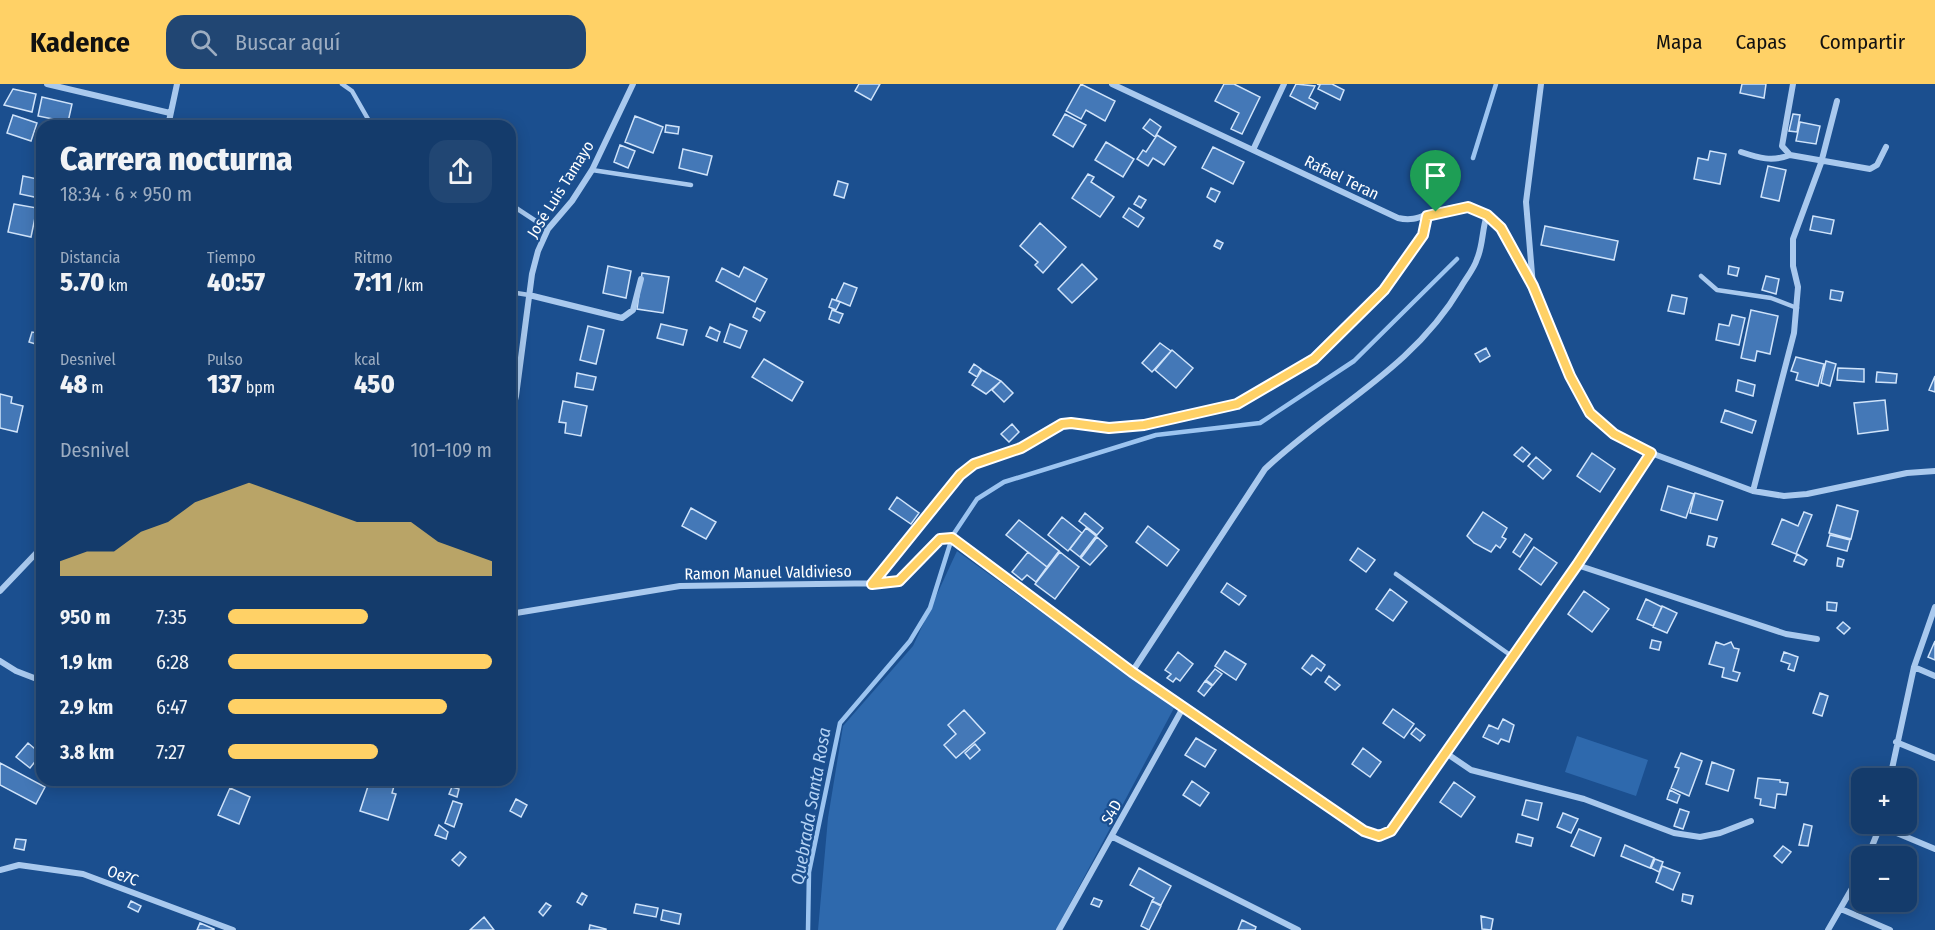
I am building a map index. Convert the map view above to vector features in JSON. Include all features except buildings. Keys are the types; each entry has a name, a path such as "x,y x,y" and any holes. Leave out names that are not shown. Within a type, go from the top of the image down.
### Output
{"street":[{"path":"46,84 170,113"},
{"path":"169,120 177,84"},
{"name":"José Luis Tamayo","path":"516,396 529,295 538,251 548,229 572,201 592,170 633,84"},
{"name":"Rafael Teran","path":"1112,84 1398,218 1419,220 1427,216 1468,207 1487,215"},
{"path":"1253,150 1284,84"},
{"path":"1533,286 1526,202 1541,84"},
{"path":"1790,156 1782,146 1793,84"},
{"path":"1753,490 1794,333 1798,287 1793,266 1793,239 1821,163 1837,101"},
{"path":"1741,152 1764,159 1779,160 1790,156 1821,163 1870,169 1877,165 1886,147"},
{"path":"1487,215 1501,228 1533,286 1570,376 1590,413 1614,434 1651,453 1753,490 1784,496 1807,494 1907,473 1935,471"},
{"path":"1132,672 1265,469 1289,446 1319,426 1404,359 1447,312 1478,259 1487,215"},
{"path":"872,584 960,475 974,464 1021,448 1062,424 1109,428 1144,425 1237,404 1314,359 1384,290 1423,235 1427,216"},
{"path":"529,295 622,318 633,310 641,279"},
{"name":"Ramon Manuel Valdivieso","path":"516,613 680,586 872,584 899,581 940,539 952,538 1132,672 1364,831 1379,836 1391,831 1577,565 1651,453"},
{"path":"0,591 36,553"},
{"path":"1577,565 1786,634 1817,639"},
{"path":"1892,768 1914,667 1935,607"},
{"path":"0,661 36,678"},
{"path":"1914,667 1935,676"},
{"name":"S4D","path":"1059,930 1113,837 1184,706"},
{"path":"1896,742 1935,758"},
{"path":"1446,753 1471,770 1584,799 1674,833 1700,837 1720,833 1751,821"},
{"path":"1901,834 1935,849"},
{"path":"1113,837 1298,930"},
{"name":"Oe7C","path":"0,870 19,865 83,874 232,930"},
{"path":"1828,930 1851,890"},
{"path":"1840,909 1890,930"}],"lane":[{"path":"342,84 352,91 369,120"},
{"path":"592,170 691,185"},
{"path":"516,208 548,229"},
{"path":"1701,276 1717,290 1771,298 1797,308"},
{"path":"516,293 529,295"},
{"path":"1396,574 1513,657"}],"shaded area":[{"path":"957,551 1174,708 1056,930 818,930 828,818 843,726 913,646"},
{"path":"1577,736 1648,760 1636,796 1565,772"}],"waterway":[{"name":"Quebrada Santa Rosa","path":"1473,158 1496,84"},
{"name":"Quebrada Santa Rosa","path":"953,535 977,499 1004,482 1156,435 1260,423 1354,361 1457,259"},
{"name":"Quebrada Santa Rosa","path":"808,930 809,872 840,723 910,641 930,608 951,541"}],"route":[{"path":"1468,207 1487,215 1501,228 1533,286 1570,376 1590,413 1614,434 1651,453 1577,565 1391,831 1379,836 1364,831 1132,672 952,538 940,539 899,581 872,584 960,475 974,464 1021,448 1062,424 1109,428 1144,425 1237,404 1314,359 1384,290 1423,235 1427,216 1436,212 1468,207"}]}
